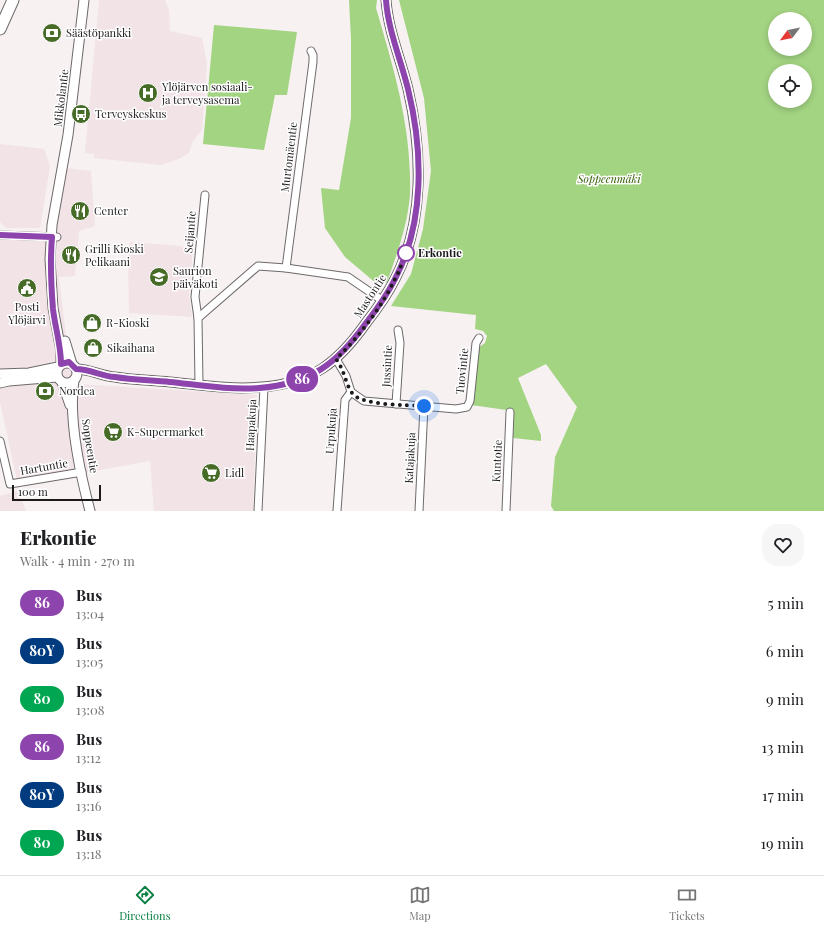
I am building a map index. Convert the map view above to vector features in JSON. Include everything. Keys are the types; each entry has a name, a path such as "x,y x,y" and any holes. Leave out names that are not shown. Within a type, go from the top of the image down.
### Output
{"highway":[{"path":"0,29 13,0"}],"main road":[{"name":"Mikkolantie","path":"60,379 61,351 53,308 50,259 75,91 84,0"},
{"name":"Mastontie","path":"75,372 236,388 264,387 291,383 306,378 336,359 355,338 383,301 396,279 406,253 414,220 418,178 413,118 407,85 389,20 386,0"},
{"name":"Mikkolantie","path":"54,237 59,308 67,350 75,372"},
{"path":"0,374 29,373 60,365 65,362 75,372 69,383 60,379 8,381 0,384"},
{"name":"Soppeentie","path":"72,408 75,372"},
{"name":"Soppeentie","path":"60,379 72,408 90,511"}],"street":[{"name":"Murtomäentie","path":"286,268 313,62 313,55 311,51"},
{"name":"Seijantie","path":"198,318 195,297 205,195"},
{"path":"0,235 54,237"},
{"path":"199,385 198,318 254,268 262,265 348,277 383,301"},
{"name":"Jussintie","path":"396,404 400,343 398,330"},
{"name":"Tuovintie","path":"351,392 364,401 456,409 467,407 470,401 476,343 479,338"},
{"path":"336,359 346,376 351,392"},
{"name":"Haapakuja","path":"258,511 264,387"},
{"name":"Urpukuja","path":"337,511 344,400 351,392"},
{"name":"Katajakuja","path":"419,511 424,406"},
{"name":"Kuntotie","path":"506,511 510,412"},
{"name":"Hartuntie","path":"0,441 10,484 82,472"}],"shaded area":[{"name":"Ylöjärven sosiaali- ja terveysasema","path":"99,0 165,0 169,10 170,31 202,38 207,64 202,130 193,141 189,153 179,159 160,165 94,158 94,154 85,153"},
{"path":"0,144 44,149 50,166 40,228 6,228 0,222"},
{"path":"58,167 91,171 95,226 79,231 75,276 59,277 67,344 73,361 78,384 257,395 253,511 154,511 150,461 18,485 0,402 0,231 48,232"},
{"name":"Saurion päiväkoti","path":"130,242 193,247 189,295 192,317 129,313 128,259"},
{"path":"17,491 26,511 0,511 0,496"}],"green space":[{"path":"349,0 377,0 376,8 395,77 405,123 408,146 410,194 407,216 398,250 387,282 377,284 345,257 325,228 321,188 339,190 351,118 351,39"},
{"name":"Soppeenmäki","path":"399,0 824,0 824,511 554,511 551,506 555,457 577,407 546,364 518,378 541,435 541,441 513,438 514,411 471,405 478,348 485,343 487,336 483,331 475,329 476,315 391,306 411,274 423,229 431,171 424,98"},
{"path":"214,25 297,32 287,95 275,95 264,150 203,144"}],"bus line":[{"name":"86","path":"0,235 52,237 50,259 53,308 61,351 61,364 69,362 75,366 76,369 87,369 101,375 115,378 236,388 264,387 291,383 312,375 324,368 347,348 383,301 400,269 406,253 414,220 418,191 417,153 414,126 408,92 389,20 386,0"}],"place":[{"name":"Säästöpankki","path":"52,33"},
{"name":"Ylöjärven sosiaali- ja terveysasema","path":"148,93"},
{"name":"Terveyskeskus","path":"81,114"},
{"name":"Center","path":"80,211"},
{"name":"Erkontie","path":"406,253"},
{"name":"Grilli Kioski Pelikaani","path":"71,255"},
{"name":"Saurion päiväkoti","path":"159,277"},
{"name":"Posti Ylöjärvi","path":"27,288"},
{"name":"R-Kioski","path":"92,323"},
{"name":"Sikaihana","path":"93,348"},
{"name":"Nordea","path":"45,391"},
{"name":"K-Supermarket","path":"113,432"},
{"name":"Lidl","path":"211,473"}],"route":[{"path":"406,253 396,279 383,301 347,348 336,359 341,365 346,376 351,392 360,399 364,401 424,406"}]}
